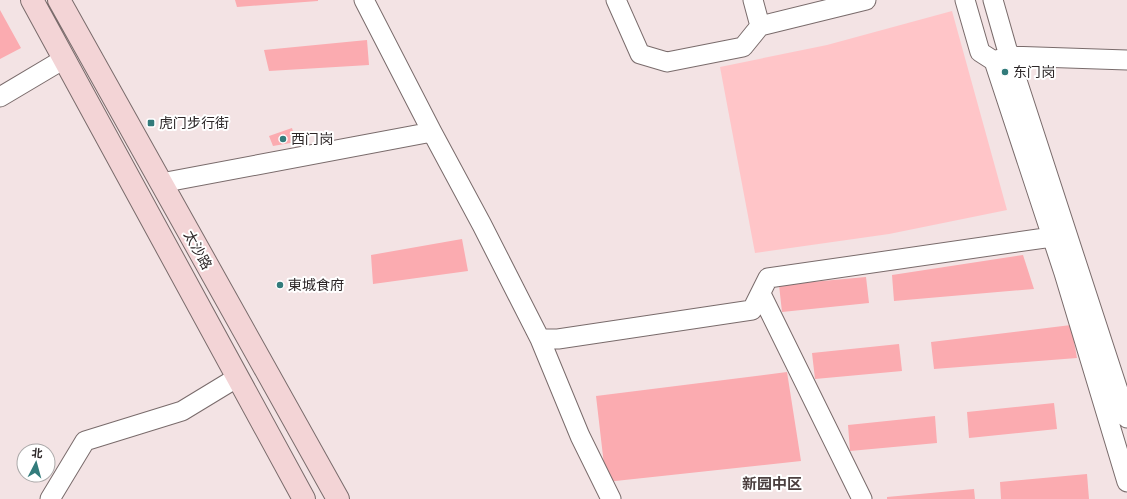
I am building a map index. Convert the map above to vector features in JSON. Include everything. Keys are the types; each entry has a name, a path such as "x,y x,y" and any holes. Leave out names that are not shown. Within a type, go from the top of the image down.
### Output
{"main road":[{"name":"太沙路","path":"32,0 304,499"},
{"name":"太沙路","path":"59,0 338,499"}],"street":[{"path":"364,0 540,339 580,436 611,499"},
{"path":"616,0 640,54 667,62 743,47 760,26 866,0"},
{"path":"753,0 760,26"},
{"path":"965,0 980,52 1001,59 1127,60"},
{"path":"993,0 1001,59 1052,237 1127,482"},
{"path":"0,97 64,59"},
{"path":"1001,59 1127,418"},
{"path":"161,183 432,132"},
{"path":"540,339 558,339 752,310 768,278 1052,237"},
{"path":"761,294 862,499"},
{"path":"50,499 85,441 182,411 238,377"}],"shaded area":[{"path":"952,11 1007,210 889,234 755,253 720,67 827,45"}],"building":[{"path":"235,0 318,0 318,1 237,7"},
{"path":"0,10 21,48 0,59"},
{"path":"367,40 369,65 269,71 264,50"},
{"name":"西门岗","path":"292,128 296,142 273,146 269,136"},
{"path":"462,239 468,271 373,284 371,255"},
{"path":"1023,255 1034,289 894,301 892,275"},
{"path":"866,277 869,303 782,312 779,285"},
{"path":"1071,325 1077,358 934,369 931,342"},
{"path":"899,344 902,371 815,379 812,353"},
{"path":"787,372 801,461 606,482 596,396"},
{"path":"1054,403 1057,429 969,438 967,412"},
{"path":"935,416 937,443 850,451 848,425"},
{"path":"1087,474 1089,499 1001,499 1000,482"},
{"path":"974,489 975,499 887,499 887,497"}],"place":[{"name":"东门岗","path":"1005,72"},
{"name":"虎门步行街","path":"151,123"},
{"name":"西门岗","path":"283,139"},
{"name":"東城食府","path":"280,285"}],"district":[{"name":"新园中区","path":"772,484"}]}
